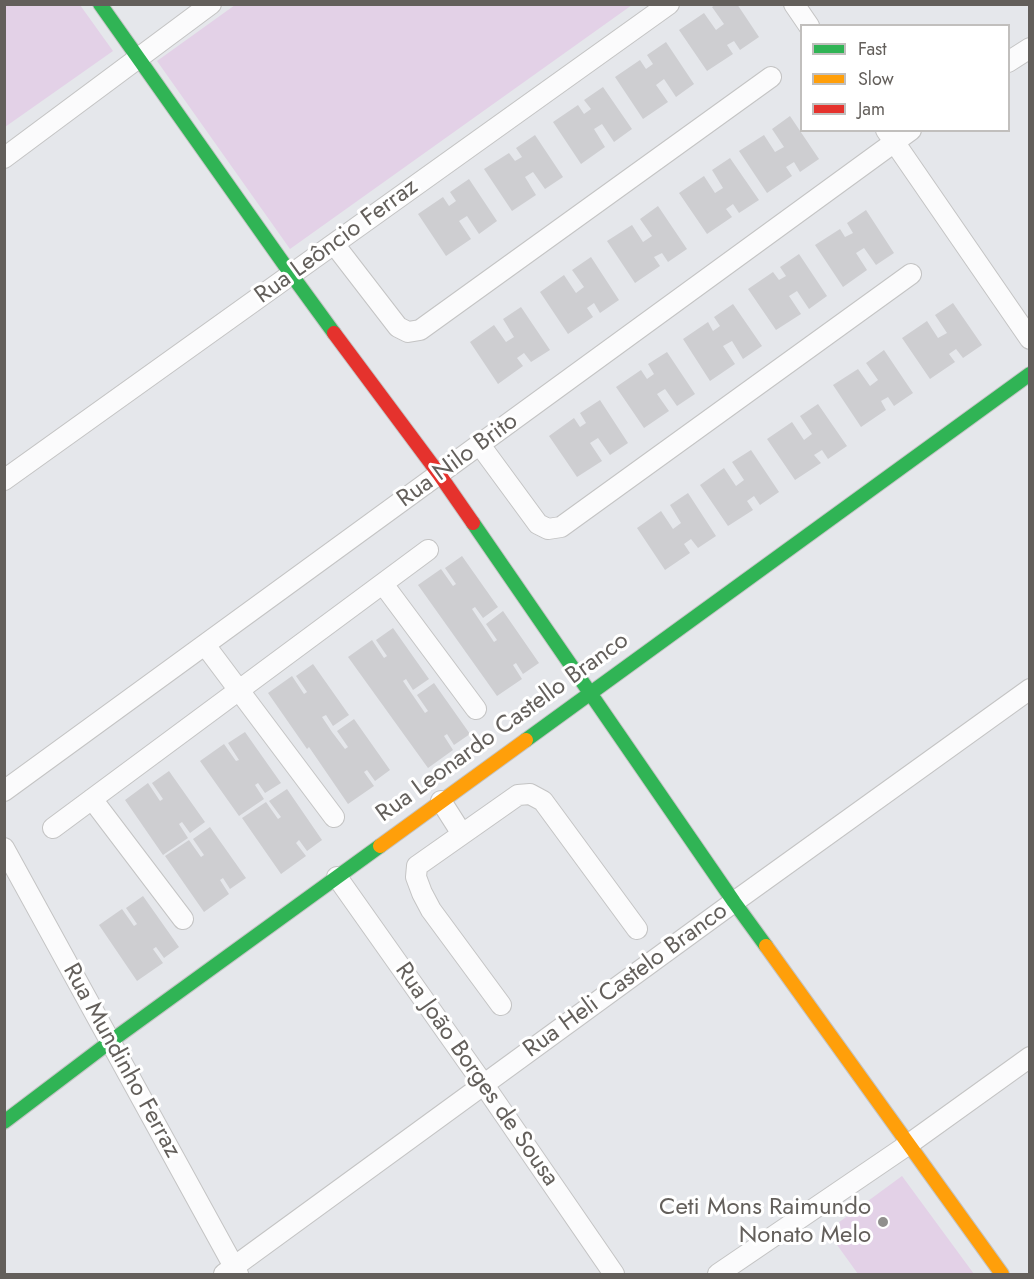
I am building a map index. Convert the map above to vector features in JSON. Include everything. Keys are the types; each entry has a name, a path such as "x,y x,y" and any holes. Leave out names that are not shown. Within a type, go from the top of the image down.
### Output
{"street":[{"path":"100,4 291,274 439,474 734,902 1002,1275"},
{"path":"4,158 211,4"},
{"name":"Rua Leôncio Ferraz","path":"4,480 669,4"},
{"path":"794,4 808,24"},
{"path":"1010,61 1029,48"},
{"path":"334,244 398,327 408,332 420,330 771,77"},
{"path":"890,136 1029,339"},
{"name":"Rua Nilo Brito","path":"4,791 480,445 890,136"},
{"path":"480,445 538,524 548,529 561,527 911,274"},
{"name":"Rua Leonardo Castello Branco","path":"4,1122 111,1041 1029,374"},
{"path":"53,828 428,550"},
{"path":"383,584 476,709"},
{"path":"205,645 334,817"},
{"name":"Rua Heli Castelo Branco","path":"232,1272 734,902 1029,689"},
{"path":"501,1005 430,910 416,877 417,866 518,795 530,794 543,801 637,929"},
{"path":"92,799 183,919"},
{"path":"441,801 462,834"},
{"name":"Rua Mundinho Ferraz","path":"4,848 111,1041 232,1272"},
{"name":"Rua João Borges de Sousa","path":"337,877 484,1085 614,1275"},
{"path":"718,1275 909,1144 1029,1057"}],"shaded area":[{"path":"5,4 80,5 113,51 5,127"},
{"path":"235,5 632,5 290,249 157,61"},
{"name":"Ceti Mons Raimundo Nonato Melo","path":"902,1176 974,1274 858,1274 827,1231"}],"building":[{"path":"716,4 737,4 759,37 740,50 734,41 727,45 733,54 707,71 679,30 704,13 716,30 724,24 712,7"},
{"path":"666,42 694,84 676,97 664,79 656,85 668,102 643,119 615,77 640,60 646,69 653,64 647,55"},
{"path":"603,87 632,129 614,142 602,124 594,129 605,147 581,164 553,122 578,105 584,114 591,109 584,100"},
{"path":"790,116 819,159 800,172 794,162 786,167 792,176 767,193 739,151 764,135 775,152 784,147 772,129"},
{"path":"535,135 563,177 545,189 533,172 525,177 536,195 512,211 484,169 509,153 515,161 522,157 516,148"},
{"path":"730,158 759,200 739,213 733,204 726,209 732,217 707,234 679,193 704,176 715,193 723,188 712,170"},
{"path":"469,179 497,221 479,234 467,216 459,221 471,239 446,256 418,214 443,197 449,206 456,201 450,192"},
{"path":"658,206 687,249 668,262 662,253 654,257 660,266 635,283 607,241 632,225 643,242 652,236 640,219"},
{"path":"866,210 894,253 876,265 864,248 856,253 867,270 843,287 815,245 840,229 845,237 853,233 847,223"},
{"path":"799,254 827,296 809,309 797,291 789,296 801,314 776,330 748,289 773,272 779,280 786,276 780,267"},
{"path":"591,257 619,300 600,313 594,303 587,308 593,317 568,334 540,292 564,275 576,293 584,287 572,270"},
{"path":"953,303 982,345 963,358 956,349 949,354 955,362 930,379 902,338 927,321 938,338 947,333 935,315"},
{"path":"733,304 762,346 743,359 732,341 723,346 735,364 710,381 683,339 708,322 713,331 720,326 714,317"},
{"path":"521,307 550,350 531,362 524,353 517,358 523,366 498,384 470,342 494,325 506,342 514,337 503,319"},
{"path":"884,350 913,393 894,406 888,397 881,401 886,410 861,427 833,385 858,369 870,386 878,380 866,363"},
{"path":"667,352 695,394 677,406 665,389 657,394 669,411 644,428 616,387 641,370 647,379 654,374 648,364"},
{"path":"600,400 628,443 610,455 598,438 590,443 602,461 577,477 549,436 574,418 580,427 586,423 580,413"},
{"path":"818,404 847,446 828,459 822,450 814,455 821,463 795,480 767,439 792,422 804,440 812,434 800,416"},
{"path":"751,450 779,492 760,505 754,496 747,501 753,510 728,526 700,485 724,468 736,486 744,480 732,462"},
{"path":"688,493 716,536 698,548 691,539 684,544 690,553 665,570 637,528 661,511 673,529 681,523 670,505"},
{"path":"462,556 498,607 483,618 475,607 472,609 494,642 497,640 486,624 503,611 539,663 523,674 516,663 513,665 522,679 497,696 418,585 441,569 453,586 456,584 445,568"},
{"path":"393,628 429,679 413,690 406,679 403,681 425,713 428,711 417,695 434,683 470,734 454,745 447,734 444,736 453,750 428,768 348,657 372,640 384,658 387,656 376,640"},
{"path":"313,664 349,715 333,726 326,715 322,717 332,732 345,749 348,747 337,731 354,719 390,770 375,781 367,770 364,772 374,786 348,804 268,693 292,676 304,694 307,692 296,676"},
{"path":"245,732 281,783 265,793 258,783 255,785 264,799 239,816 200,761 224,744 236,761 239,760 228,743"},
{"path":"169,771 205,822 190,833 182,822 179,824 188,838 163,855 125,800 148,783 160,801 163,799 152,783"},
{"path":"287,789 322,840 307,851 299,840 296,843 306,856 281,874 242,818 266,802 278,819 281,817 269,801"},
{"path":"210,827 246,878 230,889 223,878 220,880 229,894 204,912 165,856 189,840 201,857 204,855 193,839"},
{"path":"143,896 179,947 164,958 156,947 153,949 163,963 137,981 99,925 122,909 134,926 137,924 126,908"}],"traffic: fast":[{"path":"100,4 334,333"},
{"path":"526,740 1030,374"},
{"path":"473,523 766,946"},
{"path":"4,1122 111,1041 380,846"}],"traffic: slow":[{"path":"380,846 526,740"},
{"path":"766,946 1002,1274"}],"traffic: jam":[{"path":"334,333 473,523"}],"place":[{"name":"Ceti Mons Raimundo Nonato Melo","path":"883,1222"}]}
